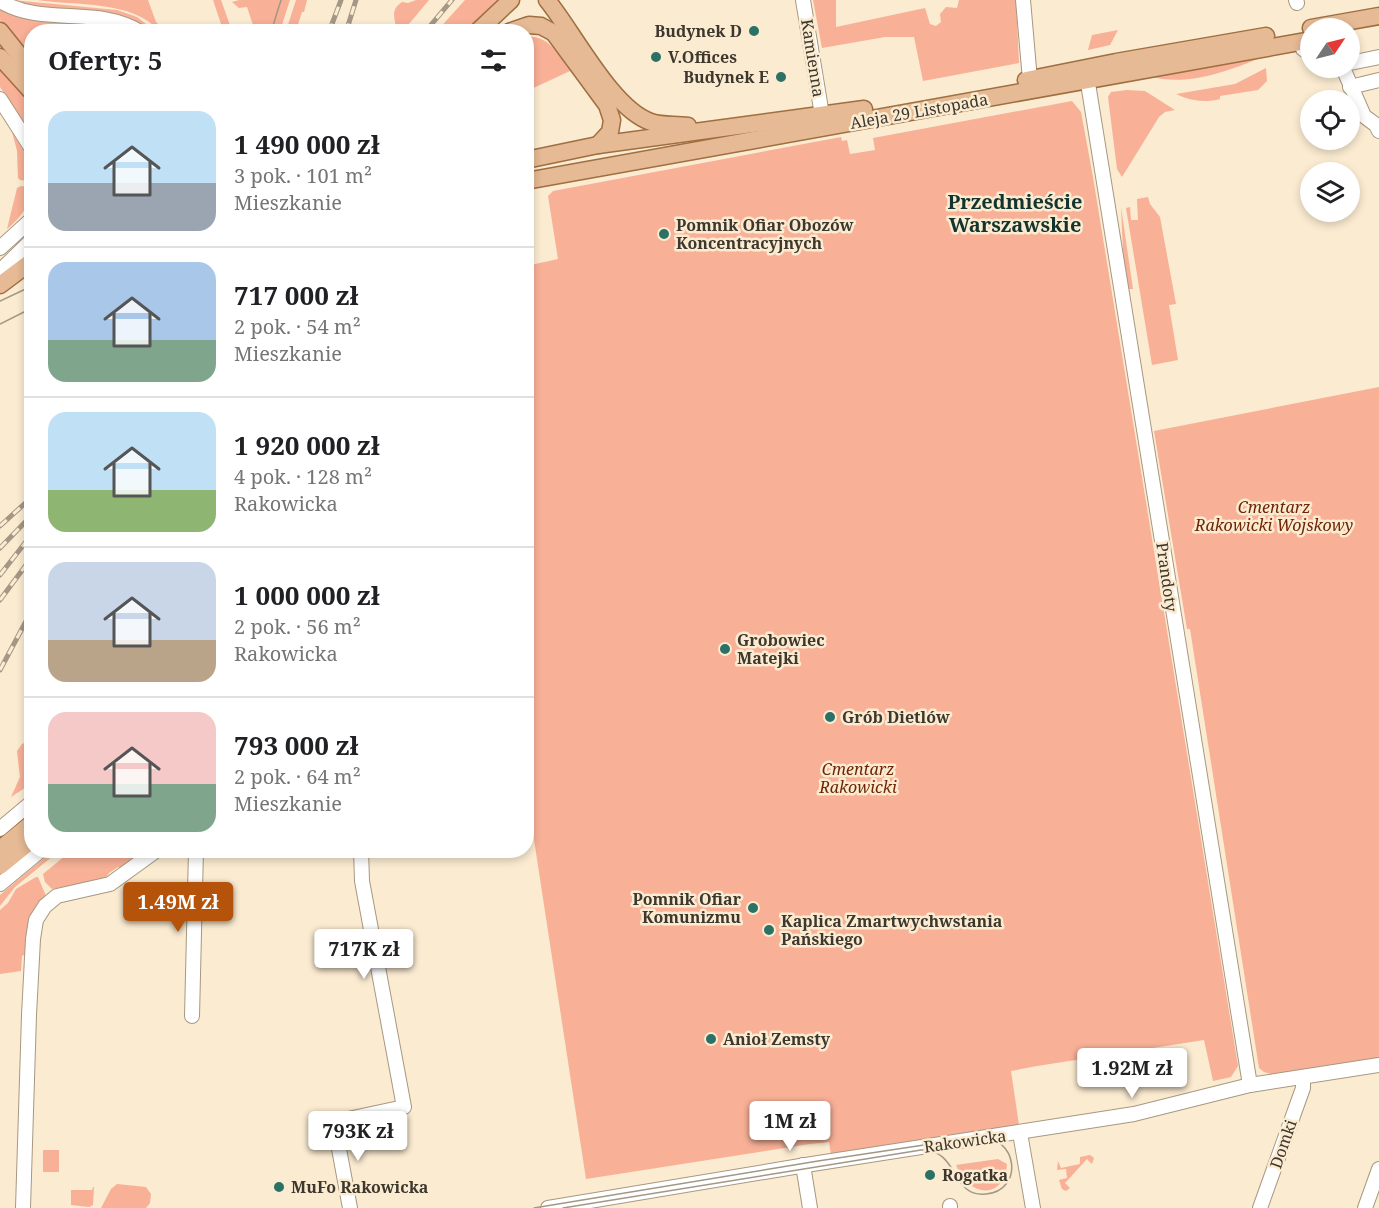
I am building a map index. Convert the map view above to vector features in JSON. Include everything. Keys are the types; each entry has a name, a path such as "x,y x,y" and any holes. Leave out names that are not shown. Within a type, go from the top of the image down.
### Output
{"main road":[{"path":"486,24 511,0"},
{"path":"547,0 624,105 636,115 652,122 712,131"},
{"name":"Aleja 29 Listopada","path":"1360,19 1379,16"},
{"path":"534,26 541,26 560,40 610,111 610,132 598,145"},
{"path":"1360,31 1379,27"},
{"name":"Aleja 29 Listopada","path":"534,180 1086,74 1300,30"},
{"path":"0,31 24,61"},
{"name":"Aleja 29 Listopada","path":"534,158 598,145 822,115 1030,80 1300,49"},
{"path":"0,57 24,83"},
{"path":"581,172 594,161 616,152 625,141 630,122 624,105"},
{"path":"0,285 24,267"},
{"path":"0,849 24,830"},
{"path":"0,866 24,846"}],"street":[{"name":"Kamienna","path":"803,0 822,115"},
{"path":"1023,0 1030,80"},
{"path":"0,1 32,14 114,21 121,24"},
{"path":"1360,61 1379,57"},
{"name":"Prandoty","path":"1086,74 1250,1085"},
{"path":"1346,78 1364,117 1376,125 1379,132"},
{"path":"1350,87 1379,80"},
{"path":"0,99 24,136"},
{"path":"0,248 24,226"},
{"path":"0,271 24,248"},
{"path":"0,829 24,809"},
{"path":"0,884 31,858"},
{"path":"23,1208 29,1015 36,920 45,906 57,897 71,891 102,887 145,858"},
{"path":"192,1016 196,858"},
{"path":"350,1208 334,1122 404,1107 362,881 361,858"},
{"name":"Rakowicka","path":"548,1208 803,1165 1134,1114 1250,1085 1379,1065"},
{"name":"Domki","path":"1260,1208 1303,1088 1303,1078"},
{"path":"1020,1133 1033,1208"},
{"path":"803,1165 810,1208"},
{"path":"1365,1208 1379,1169"}],"green space":[{"path":"12,0 117,10 137,17 146,24 137,24 117,15 25,4"},
{"path":"37,0 148,0 158,24 151,24 119,9"},
{"path":"213,0 221,0 230,24 221,24"},
{"path":"290,0 282,24 253,24 247,7 239,8 232,2"},
{"path":"296,0 307,0 298,24 288,24"},
{"path":"416,0 429,0 409,24 395,24 394,11 402,2 408,3"},
{"path":"465,0 502,0 476,24 443,24"},
{"path":"813,0 836,0 836,27 925,8 930,24 936,26 941,22 940,14 946,7 957,8 959,0 1016,0 1019,63 923,81 914,37 885,37 822,48"},
{"path":"0,8 30,18 82,24 24,24 24,53 0,20"},
{"path":"1118,30 1110,45 1088,50 1092,35"},
{"path":"534,37 552,47 570,71 534,88"},
{"path":"1269,54 1226,71 1195,78 1179,80 1149,76"},
{"path":"0,67 24,93 24,123 0,87"},
{"path":"1266,68 1267,81 1258,90 1220,96 1220,99 1209,101 1192,100 1176,94 1235,84"},
{"path":"1145,91 1175,110 1165,112 1159,117 1122,177 1117,169 1108,97 1111,92"},
{"name":"Cmentarz Rakowicki","path":"1072,101 1081,112 1238,1066 1231,1077 1213,1081 1204,1040 1037,1066 1011,1071 1019,1125 831,1155 829,1142 810,1144 586,1179 534,840 534,264 558,259 548,196 553,191 841,137 842,141 847,140 850,154 875,150 873,138"},
{"path":"12,132 24,151 24,180 18,178 17,151"},
{"path":"24,186 24,210 7,229 17,188"},
{"path":"1148,197 1150,204 1160,217 1176,304 1169,305 1178,360 1152,365 1126,208 1130,207 1131,220 1138,220 1137,199"},
{"path":"1121,207 1133,289 1128,289 1124,272"},
{"name":"Cmentarz Rakowicki Wojskowy","path":"1379,387 1379,1058 1275,1075 1259,1068 1190,629 1187,629 1154,431"},
{"path":"24,743 24,789 11,797 20,777 17,751"},
{"path":"44,858 50,858 15,887 0,906 0,895"},
{"path":"62,858 137,858 122,868 118,867 105,879 52,889 45,882 43,874"},
{"path":"36,877 46,896 31,915 26,937 26,954 22,956 21,971 0,974 0,910 8,903 16,889"},
{"path":"43,1150 59,1150 59,1172 43,1172"},
{"path":"1090,1155 1094,1158 1092,1164 1087,1159 1065,1183 1070,1188 1066,1191 1062,1189 1059,1180 1067,1178 1066,1169 1057,1170 1058,1161 1061,1168 1080,1164 1080,1157"},
{"path":"998,1159 1007,1164 1004,1176 993,1189 977,1189 969,1184 956,1165"},
{"path":"117,1184 146,1187 151,1194 150,1203 146,1208 101,1208 111,1189"},
{"path":"93,1187 93,1205 89,1207 71,1205 71,1190 92,1190"}],"tram line":[{"path":"274,24 281,0"},
{"path":"0,301 24,290"},
{"path":"0,324 24,312"},
{"path":"534,1208 977,1137 991,1139 1001,1145 1008,1153 1012,1164 1007,1184 998,1191 986,1194 974,1193 966,1189 943,1157 934,1152 921,1150 563,1208"}],"railway":[{"path":"332,24 341,0"},
{"path":"348,24 356,0"},
{"path":"432,24 452,0"},
{"path":"0,526 24,504"},
{"path":"0,548 24,523"},
{"path":"0,575 24,544"},
{"path":"0,600 24,568"},
{"path":"0,670 24,625"}],"place":[{"name":"Budynek D","path":"754,31"},
{"name":"V.Offices","path":"656,57"},
{"name":"Budynek E","path":"781,77"},
{"name":"Pomnik Ofiar Obozów Koncentracyjnych","path":"664,234"},
{"name":"Grobowiec Matejki","path":"725,649"},
{"name":"Grób Dietlów","path":"830,717"},
{"name":"Pomnik Ofiar Komunizmu","path":"753,908"},
{"name":"Kaplica Zmartwychwstania Pańskiego","path":"769,930"},
{"name":"Anioł Zemsty","path":"711,1039"},
{"name":"Rogatka","path":"930,1175"},
{"name":"MuFo Rakowicka","path":"279,1187"}],"district":[{"name":"Przedmieście Warszawskie","path":"1015,212"}]}
